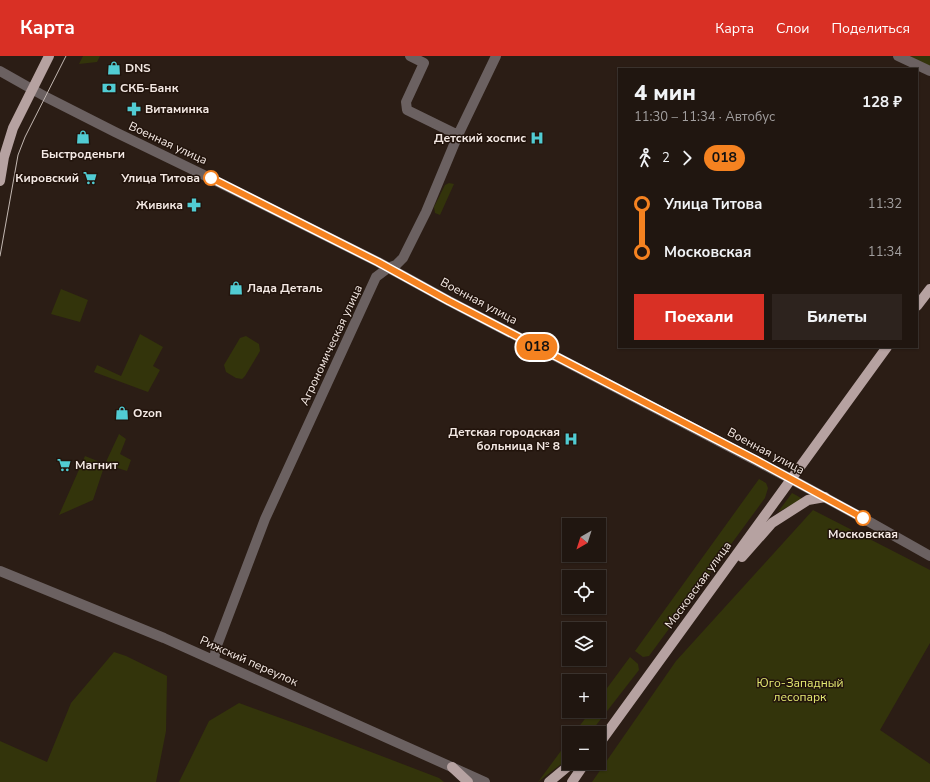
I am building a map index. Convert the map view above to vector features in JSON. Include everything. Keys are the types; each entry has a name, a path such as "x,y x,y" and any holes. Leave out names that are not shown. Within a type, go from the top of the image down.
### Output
{"main road":[{"path":"0,181 9,139 49,56"},
{"path":"918,305 930,289"},
{"name":"Московская улица","path":"606,734 886,348"},
{"path":"730,564 740,558 772,524 808,500 825,497"},
{"name":"Московская улица","path":"606,728 626,706"},
{"path":"452,767 468,782"},
{"path":"549,782 564,770"},
{"path":"572,782 580,770"}],"street":[{"path":"410,56 424,63 406,102 407,110 458,135"},
{"name":"Агрономическая улица","path":"214,660 216,648 265,519 376,277 388,268 396,266 403,258 426,212 458,135 496,56"},
{"path":"898,56 930,71"},
{"name":"Военная улица","path":"0,72 115,132 388,268 825,497 930,556"},
{"name":"Рижский переулок","path":"0,570 164,638 485,782"}],"green space":[{"path":"83,56 100,56 97,62 79,64"},
{"path":"909,56 930,56 930,66"},
{"path":"449,183 454,184 440,215 435,213 434,207 445,185"},
{"path":"61,289 88,300 80,322 51,314"},
{"path":"140,334 163,347 153,366 160,370 148,392 94,372 97,365 121,376"},
{"path":"246,336 259,344 260,351 242,379 236,378 226,372 224,365 240,338"},
{"path":"119,434 126,439 120,454 131,460 127,471 105,464"},
{"path":"85,456 105,464 93,500 59,515"},
{"path":"759,479 766,483 768,488 765,498 649,656 643,657 635,651"},
{"path":"792,493 803,499 778,512"},
{"name":"Юго-Западный лесопарк","path":"813,510 930,570 930,643 880,730 930,764 930,782 592,782 600,770 606,770 606,762 676,661"},
{"path":"114,652 126,656 167,676 166,731 156,782 0,782 0,741 47,762 71,703"},
{"path":"630,657 638,664 639,670 606,712 606,690"},
{"path":"239,703 439,778 444,782 179,782 209,721"},
{"path":"586,718 602,718 595,726 579,726"},
{"path":"562,749 562,763 538,782"}],"tram line":[{"path":"0,256 18,155 25,137 66,56"}],"bus line":[{"name":"018","path":"211,178 378,262 449,301 756,460 863,518"}],"place":[{"name":"DNS","path":"114,68"},
{"name":"СКБ-Банк","path":"109,88"},
{"name":"Витаминка","path":"134,109"},
{"name":"Быстроденьги","path":"83,137"},
{"name":"Детский хоспис","path":"537,138"},
{"name":"Кировский","path":"90,178"},
{"name":"Улица Титова","path":"211,178"},
{"name":"Живика","path":"194,205"},
{"name":"Лада Деталь","path":"236,288"},
{"name":"Ozon","path":"122,413"},
{"name":"Детская городская больница № 8","path":"571,439"},
{"name":"Магнит","path":"64,465"},
{"name":"Московская","path":"863,518"}]}
